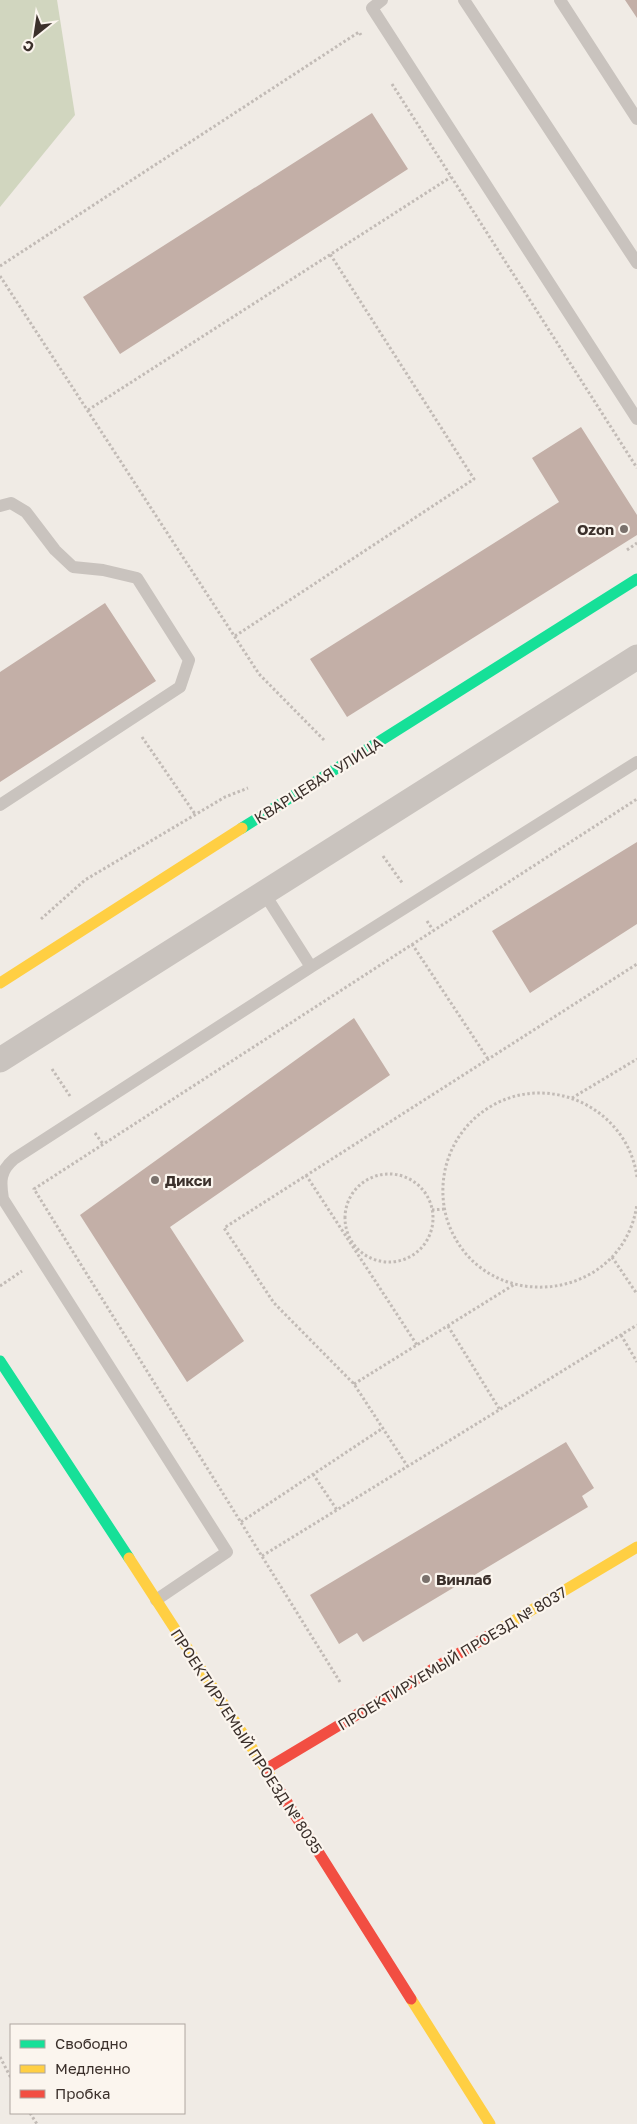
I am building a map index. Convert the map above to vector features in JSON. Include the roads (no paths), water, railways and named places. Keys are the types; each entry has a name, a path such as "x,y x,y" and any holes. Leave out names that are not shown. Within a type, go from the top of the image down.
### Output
{"street":[{"name":"КВАРЦЕВАЯ УЛИЦА","path":"0,983 126,901 637,579"},
{"path":"0,1060 637,657"},
{"name":"ПРОЕКТИРУЕМЫЙ ПРОЕЗД № 8035","path":"0,1361 266,1769 490,2124"},
{"name":"ПРОЕКТИРУЕМЫЙ ПРОЕЗД № 8037","path":"266,1769 637,1547"}],"lane":[{"path":"382,0 372,8 637,419"},
{"path":"464,0 637,263"},
{"path":"560,0 637,120"},
{"path":"0,506 11,503 26,512 55,550 73,566 103,570 137,578 189,660 180,687 0,805"},
{"path":"156,1600 227,1552 3,1198 0,1184 2,1173 14,1159 311,967 637,762"},
{"path":"264,894 311,967"}],"place":[{"name":"Ozon","path":"624,529"},
{"name":"Дикси","path":"155,1180"},
{"name":"Винлаб","path":"426,1579"}]}
